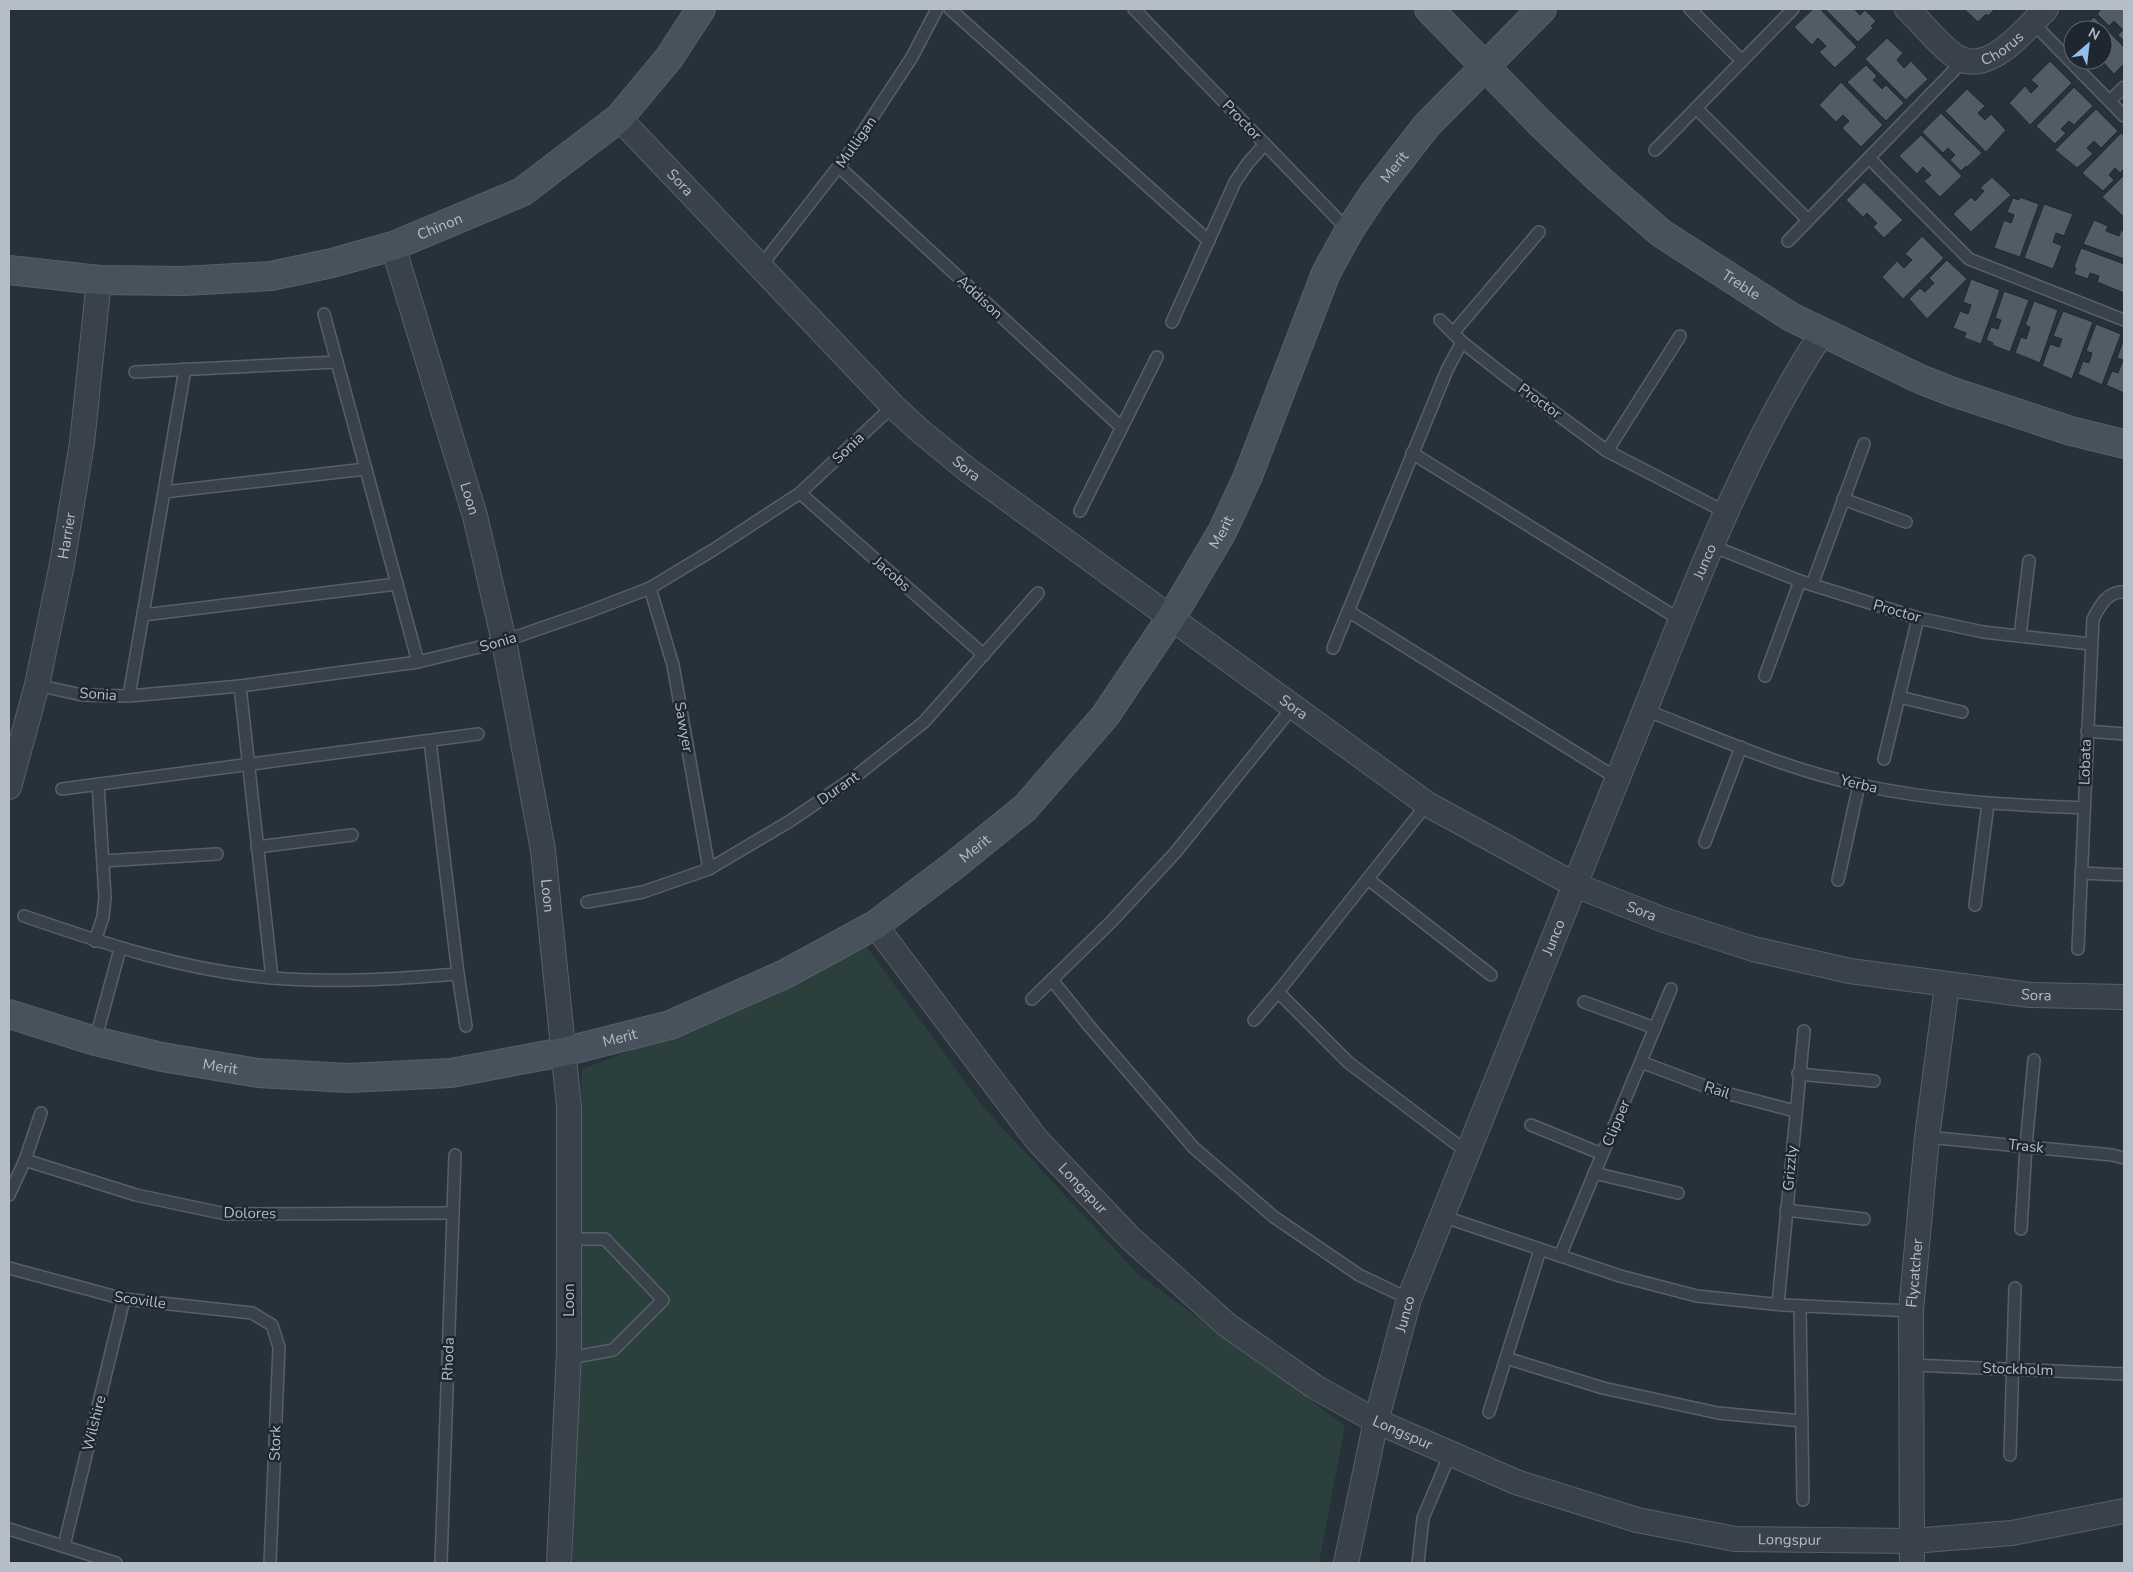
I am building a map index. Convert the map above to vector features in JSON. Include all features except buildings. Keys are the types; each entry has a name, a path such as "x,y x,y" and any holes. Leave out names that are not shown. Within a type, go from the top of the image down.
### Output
{"street":[{"name":"Chinon","path":"9,270 99,280 184,281 271,276 332,263 393,246 522,192 619,118 669,58 701,9"},
{"name":"Treble","path":"1429,9 1485,64 1540,123 1599,179 1661,233 1791,317 1920,379 1953,392 2071,431 2124,444"},
{"name":"Merit","path":"9,1014 95,1041 162,1057 258,1073 349,1078 451,1073 563,1052 670,1025 786,974 875,925 952,867 1025,808 1105,716 1170,618 1222,532 1248,476 1326,274 1349,231 1374,193 1426,125 1542,9"},
{"name":"Chorus","path":"1908,9 1952,54 1964,60 1976,62 1991,58 2005,50 2039,16"},
{"name":"Sora","path":"619,118 918,430 969,471 1292,708 1427,804 1575,885 1664,920 1753,949 1850,971 1947,985 2030,995 2124,997"},
{"name":"Loon","path":"393,246 475,516 504,642 543,850 569,1107 569,1358 559,1563"},
{"name":"Harrier","path":"9,787 37,685 62,564 82,443 99,280"},
{"name":"Junco","path":"1346,1563 1376,1421 1409,1299 1712,546 1778,405 1797,370 1822,333"},
{"name":"Longspur","path":"875,925 1037,1140 1130,1238 1227,1325 1315,1387 1376,1421 1516,1482 1637,1520 1736,1539 1912,1552 2124,1511"},
{"name":"Flycatcher","path":"1912,1552 1911,1311 1927,1137 1947,985"}],"lane":[{"name":"Mulligan","path":"761,266 838,167 912,57 937,9"},
{"path":"950,9 1209,241"},
{"name":"Proctor","path":"1134,9 1349,231"},
{"path":"1690,9 1742,61"},
{"path":"1655,150 1793,9"},
{"path":"2039,16 2124,116"},
{"path":"1788,241 1964,60"},
{"path":"2110,101 2124,87"},
{"path":"1696,108 1808,220"},
{"path":"1172,322 1235,182 1265,144"},
{"path":"1869,158 1970,259 2124,320"},
{"name":"Addison","path":"838,167 1121,427"},
{"path":"1453,333 1538,232"},
{"path":"324,314 418,662"},
{"name":"Proctor","path":"1440,320 1462,342 1607,451 1727,513"},
{"path":"1607,451 1680,336"},
{"path":"1333,648 1447,370 1462,342"},
{"path":"1080,511 1157,357"},
{"path":"134,372 337,362"},
{"path":"129,696 185,369"},
{"name":"Sonia","path":"37,685 82,695 129,696 240,686 418,662 504,642 650,588 713,550 800,494 893,406"},
{"path":"1812,585 1864,444"},
{"path":"1412,454 1682,620"},
{"path":"164,492 366,469"},
{"name":"Jacobs","path":"800,494 984,655"},
{"path":"1844,499 1906,522"},
{"name":"Proctor","path":"1712,546 1800,581 1918,618 1983,632 2090,644"},
{"path":"2020,636 2029,561"},
{"path":"1765,676 1800,581"},
{"path":"144,615 397,584"},
{"name":"Sawyer","path":"650,588 673,665 709,868"},
{"name":"Lobata","path":"2078,949 2090,644 2093,619 2103,599 2124,592"},
{"name":"Durant","path":"587,902 643,892 709,868 790,821 856,776 924,722 1038,593"},
{"path":"1348,611 1618,779"},
{"path":"1884,759 1918,618"},
{"path":"240,686 272,978"},
{"path":"1899,697 1962,712"},
{"path":"1032,999 1112,922 1175,853 1292,708"},
{"name":"Yerba","path":"1645,710 1802,769 1860,785 1926,797 1988,804 2084,808"},
{"path":"2087,731 2124,734"},
{"path":"62,789 478,734"},
{"path":"430,741 466,1026"},
{"path":"1705,842 1741,747"},
{"path":"95,941 105,907 98,784"},
{"path":"1838,880 1860,785"},
{"path":"1254,1020 1427,804"},
{"path":"1975,905 1988,804"},
{"path":"258,847 352,835"},
{"path":"103,861 217,854"},
{"path":"2081,873 2124,876"},
{"path":"1368,879 1491,975"},
{"path":"24,916 120,949 170,962 272,978 363,981 458,974"},
{"path":"95,1041 120,949"},
{"path":"1052,980 1194,1148 1274,1217 1359,1275 1409,1299"},
{"name":"Clipper","path":"1560,1256 1671,989"},
{"path":"1278,992 1348,1063 1467,1152"},
{"path":"1584,1002 1655,1028"},
{"name":"Grizzly","path":"1778,1304 1798,1074 1804,1031"},
{"path":"2021,1229 2034,1060"},
{"name":"Rail","path":"1641,1062 1718,1091 1795,1110"},
{"path":"1798,1074 1874,1081"},
{"path":"9,1195 41,1113"},
{"path":"1531,1125 1602,1154"},
{"name":"Trask","path":"1927,1137 2112,1155 2124,1158"},
{"name":"Rhoda","path":"441,1563 455,1155"},
{"name":"Dolores","path":"24,1160 136,1196 226,1214 454,1213"},
{"path":"1594,1172 1678,1193"},
{"path":"1786,1210 1864,1219"},
{"path":"1442,1216 1620,1276 1697,1296 1800,1306 1911,1311"},
{"path":"569,1239 605,1239 663,1300 613,1350 569,1358"},
{"path":"1489,1412 1540,1250"},
{"name":"Scoville","path":"9,1268 124,1299 252,1313 272,1324"},
{"path":"2010,1455 2015,1288"},
{"name":"Wilshire","path":"64,1546 124,1299"},
{"path":"1800,1306 1803,1500"},
{"name":"Stork","path":"270,1563 279,1347 272,1324"},
{"path":"1506,1358 1603,1388 1718,1412 1802,1421"},
{"name":"Stockholm","path":"1912,1365 2124,1374"},
{"path":"1418,1563 1423,1518 1450,1454"},
{"path":"9,1529 116,1563"}],"green space":[{"path":"867,947 984,1108 1137,1273 1345,1426 1319,1563 573,1563 582,1069 746,1007"}]}
